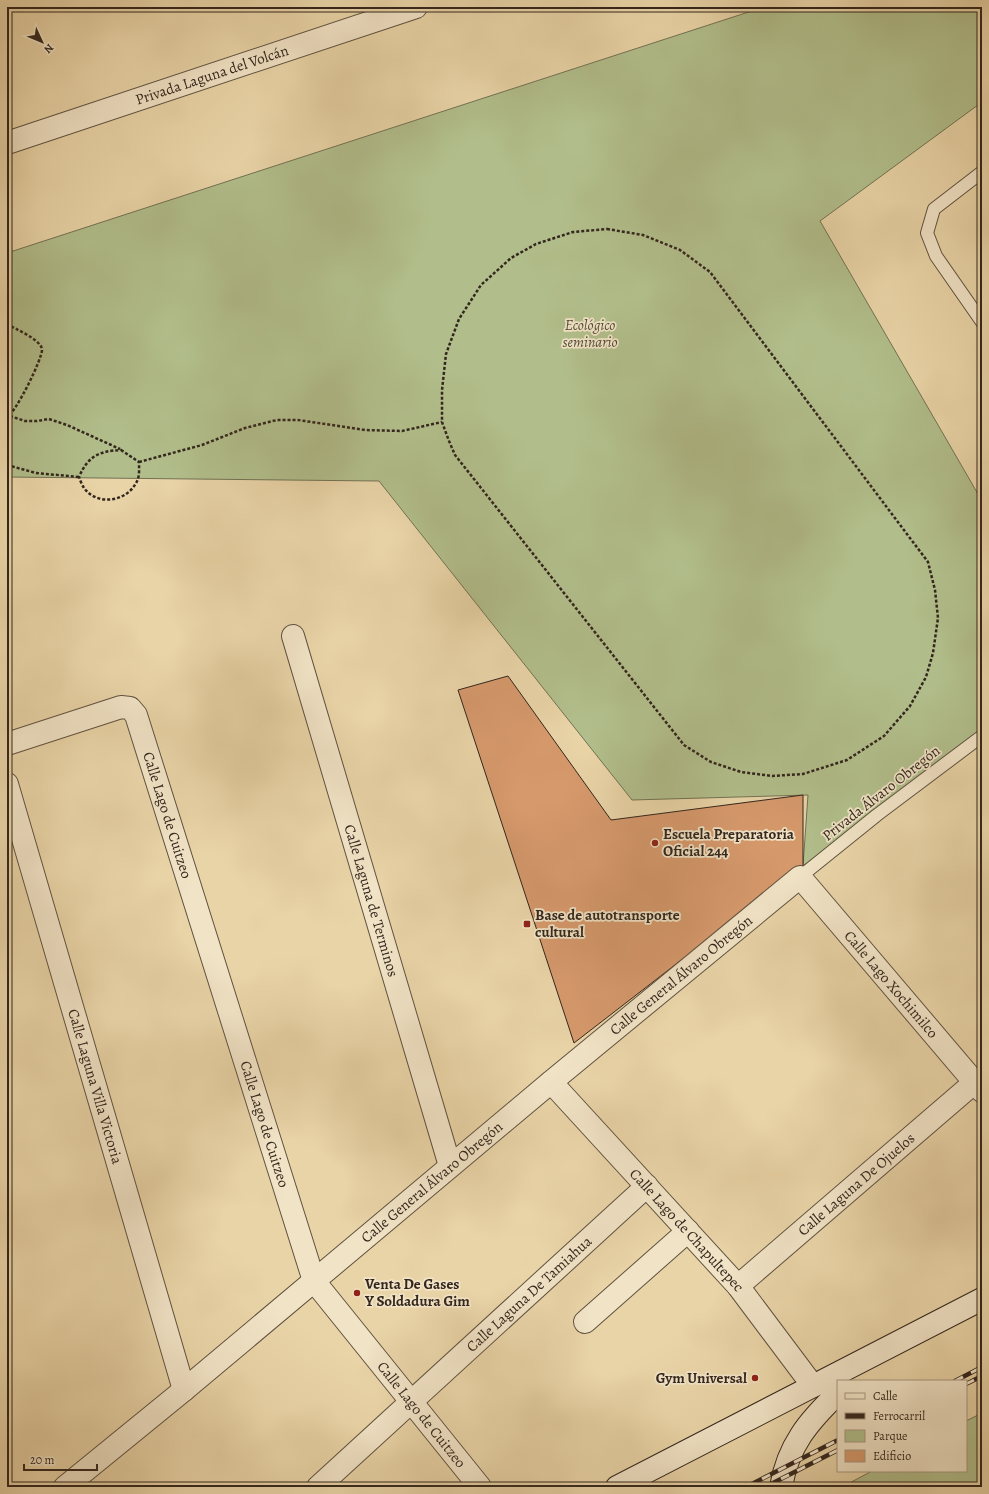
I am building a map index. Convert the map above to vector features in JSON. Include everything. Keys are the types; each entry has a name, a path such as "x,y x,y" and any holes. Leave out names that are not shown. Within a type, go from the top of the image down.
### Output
{"street":[{"name":"Privada Laguna del Volcán","path":"7,143 358,16 416,7"},
{"name":"Calle Laguna de Terminos","path":"293,636 450,1166"},
{"name":"Calle Lago de Cuitzeo","path":"7,744 121,707 130,708 136,715 314,1281 480,1487"},
{"name":"Calle Laguna Villa Victoria","path":"7,784 184,1390"},
{"name":"Calle General Álvaro Obregón","path":"67,1487 551,1082 800,878"},
{"name":"Calle Lago Xochimilco","path":"800,878 978,1086"},
{"name":"Calle Lago de Chapultepec","path":"551,1082 738,1286 814,1386"},
{"name":"Calle Laguna De Ojuelos","path":"738,1286 978,1086"},
{"name":"Calle Laguna De Tamiahua","path":"318,1487 647,1186"},
{"path":"585,1322 688,1231"},
{"path":"617,1487 982,1300"},
{"path":"851,1380 879,1352"},
{"path":"781,1487 789,1457 799,1438 811,1420 837,1394"}],"lane":[{"path":"982,172 934,208 927,233 936,256 982,322"},
{"name":"Privada Álvaro Obregón","path":"800,878 877,815 982,736"}],"path":[{"path":"607,230 643,234 680,250 710,272 928,562 935,590 938,618 933,652 926,677 910,706 884,736 847,760 803,774 772,776 741,772 711,762 684,745 455,454 442,422 442,390 446,354 459,319 481,285 511,258 536,244 573,232 607,230"},
{"path":"7,324 38,341 42,348 40,358 16,407 8,417 25,421 49,419 67,425 121,450 139,462 202,446 245,428 277,420 298,420 365,430 402,431 442,422"},
{"path":"79,477 87,462 97,454 121,450"},
{"path":"79,477 88,493 97,498 112,500 126,495 136,483 139,471 139,462"},
{"path":"7,465 36,473 79,477"}],"green space":[{"name":"Ecológico seminario","path":"764,7 982,7 982,102 820,221 982,501 982,731 803,866 808,795 632,800 379,481 7,477 7,253"},
{"path":"982,1413 982,1487 842,1487 870,1472 967,1472 967,1420"}],"building":[{"name":"Escuela Preparatoria Oficial 244","path":"508,676 611,820 803,795 803,866 574,1043 458,690"}],"railway":[{"path":"957,1380 982,1367"},
{"path":"967,1384 982,1376"},
{"path":"746,1487 837,1441"},
{"path":"765,1487 837,1451"}],"place":[{"name":"Escuela Preparatoria Oficial 244","path":"655,843"},
{"name":"Base de autotransporte cultural","path":"527,924"},
{"name":"Venta De Gases Y Soldadura Gim","path":"357,1293"},
{"name":"Gym Universal","path":"755,1378"}]}
